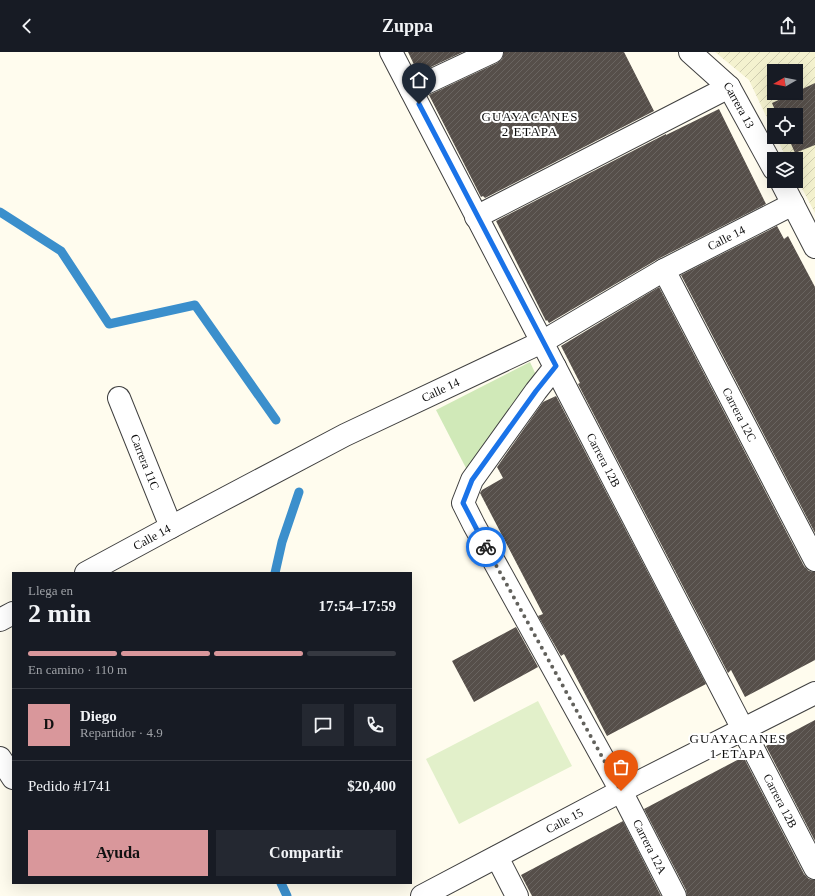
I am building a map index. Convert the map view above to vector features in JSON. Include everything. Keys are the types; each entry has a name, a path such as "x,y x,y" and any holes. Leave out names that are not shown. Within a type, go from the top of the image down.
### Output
{"street":[{"name":"Carrera 12B","path":"391,52 542,342 556,366 815,868"},
{"path":"411,90 492,52"},
{"name":"Carrera 13","path":"690,52 729,87 767,156"},
{"path":"476,216 729,87"},
{"path":"785,188 815,247"},
{"name":"Calle 14","path":"88,572 171,526 346,435 542,342 664,270 793,204"},
{"name":"Carrera 12C","path":"664,270 815,560"},
{"name":"Carrera 12A","path":"556,366 536,391 472,480 463,503 621,791 675,896"},
{"name":"Carrera 11C","path":"119,398 171,526"},
{"path":"0,620 12,614"},
{"name":"Calle 15","path":"422,896 621,791 815,693"},
{"path":"0,758 12,776"},
{"path":"497,857 517,896"}],"shaded area":[{"path":"715,52 815,52 815,213 802,188 803,152 784,152 780,144 803,144 803,108 767,108 767,118 749,80"}],"green space":[{"path":"530,362 536,375 467,470 436,410"},
{"path":"538,701 572,766 459,824 426,759"}],"building":[{"path":"408,52 463,52 418,73"},
{"path":"504,52 624,52 654,111 485,198 483,196 481,197 429,95 497,63 502,59"},
{"path":"815,83 815,145 795,152 791,144 803,144 803,108 774,108 772,103 779,100 803,100 803,89"},
{"path":"719,109 766,204 658,259 549,323 547,320 546,321 496,221 666,134"},
{"path":"777,226 784,239 788,236 815,287 815,533 681,275"},
{"path":"659,287 804,566 809,571 815,572 815,660 745,697 731,670 728,673 578,384 580,383 561,346"},
{"path":"556,396 706,684 607,736 564,654 561,656 538,616 543,614 480,493 482,490 503,478 497,467 543,402"},
{"path":"516,627 538,667 474,702 452,661"},
{"path":"815,720 815,841 766,746"},
{"path":"743,757 804,874 809,879 815,880 815,896 687,896 686,890 644,809"},
{"path":"623,821 661,896 532,896 521,875"}],"waterway":[{"path":"0,212 61,251 109,324 195,305 276,420"},
{"path":"275,572 282,542 299,492"},
{"path":"281,884 287,896"}],"way so far":[{"path":"486,547 621,791"}],"district":[{"name":"GUAYACANES 2 ETAPA","path":"530,124"},
{"name":"GUAYACANES 1 ETAPA","path":"738,746"}],"route":[{"path":"419,104 476,216 556,366 536,391 472,480 463,503 486,547"}]}
